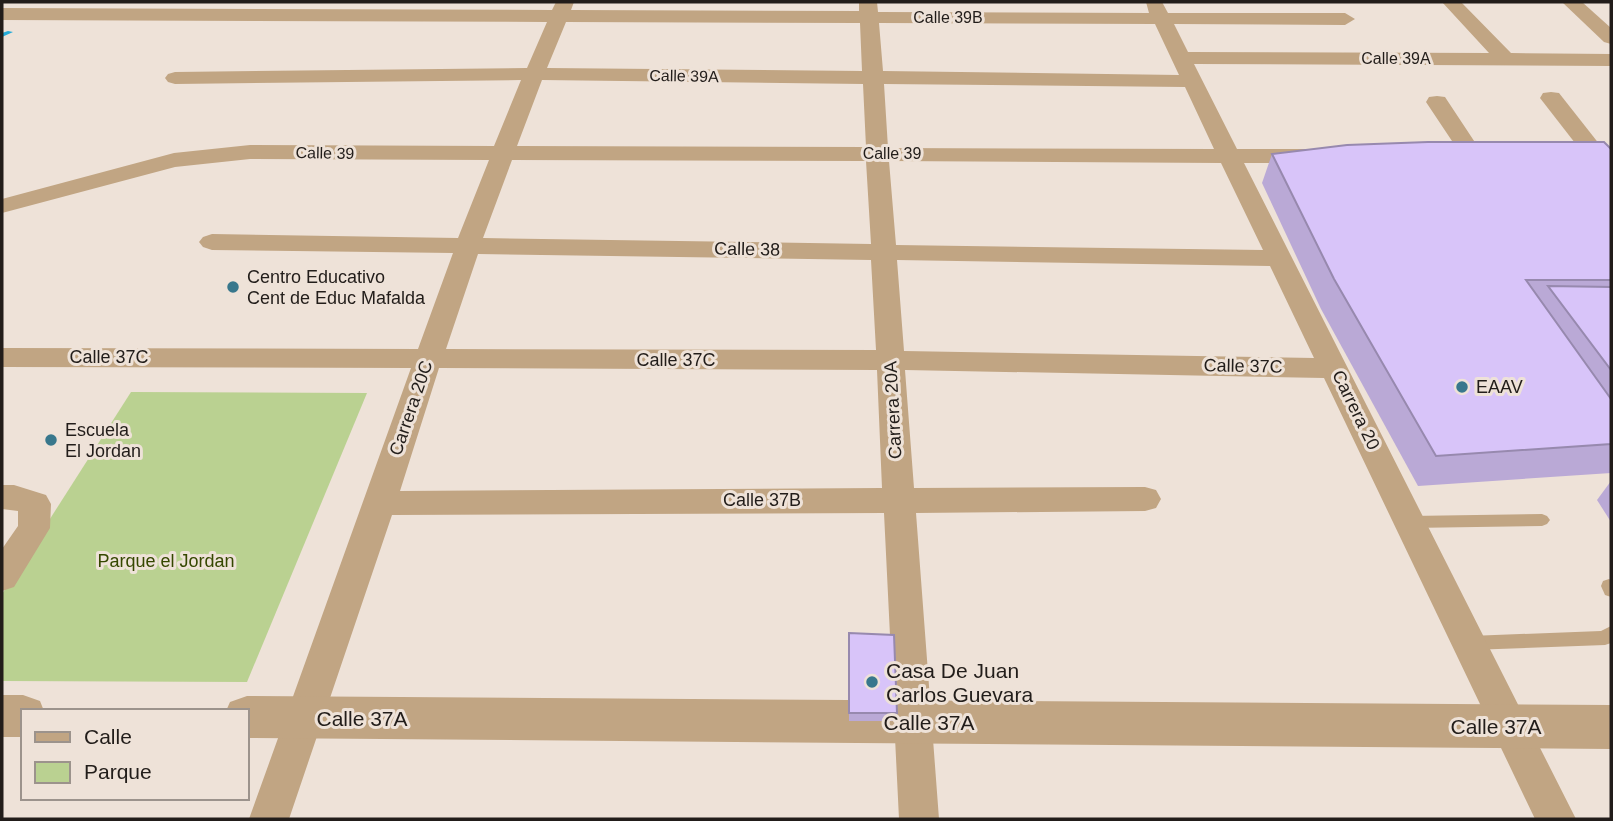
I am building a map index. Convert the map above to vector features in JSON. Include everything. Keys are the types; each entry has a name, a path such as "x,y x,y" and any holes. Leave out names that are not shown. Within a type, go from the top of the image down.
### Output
{"street":[{"path":"1332,2 1375,58"},
{"path":"1451,2 1505,59"},
{"path":"1571,2 1611,38"},
{"name":"Calle 39B","path":"2,14 562,8 1158,10 1345,19"},
{"name":"Carrera 20C","path":"269,819 307,718 466,246 562,8"},
{"name":"Carrera 20A","path":"869,9 919,819"},
{"name":"Carrera 20","path":"1158,10 1281,258 1302,290 1335,368 1556,819"},
{"path":"1591,19 1611,19"},
{"name":"Calle 39A","path":"1182,58 1611,60"},
{"name":"Calle 39A","path":"175,78 536,74 1194,81"},
{"path":"1551,98 1606,162"},
{"path":"1437,102 1473,156"},
{"name":"Calle 39","path":"2,206 174,160 250,152 877,152 1339,156"},
{"path":"1446,156 1500,156"},
{"path":"1569,156 1606,162"},
{"name":"Calle 38","path":"212,242 1281,258"},
{"name":"Calle 37C","path":"9,357 890,360 1335,368"},
{"path":"2,578 34,528 35,504 8,497"},
{"name":"Calle 37B","path":"380,503 1144,499"},
{"path":"2,716 21,716"},
{"name":"Calle 37A","path":"248,717 1611,727"}],"lane":[{"path":"1410,522 1542,520"},
{"path":"1470,643 1605,638 1611,633"}],"green space":[{"name":"Parque el Jordan","path":"131,392 367,393 247,682 2,681 2,594"}],"building":[{"name":"EAAV","path":"1604,142 1611,149 1611,280 1526,280 1611,399 1611,444 1436,456 1334,279 1272,154 1347,145"},
{"path":"1548,286 1611,287 1611,370"},
{"name":"Casa De Juan Carlos Guevara","path":"849,633 894,635 897,713 849,713"}],"waterway":[{"path":"2,35 10,32"}],"place":[{"name":"Centro Educativo Cent de Educ Mafalda","path":"233,287"},
{"name":"EAAV","path":"1462,387"},
{"name":"Escuela El Jordan","path":"51,440"},
{"name":"Casa De Juan Carlos Guevara","path":"872,682"}]}
